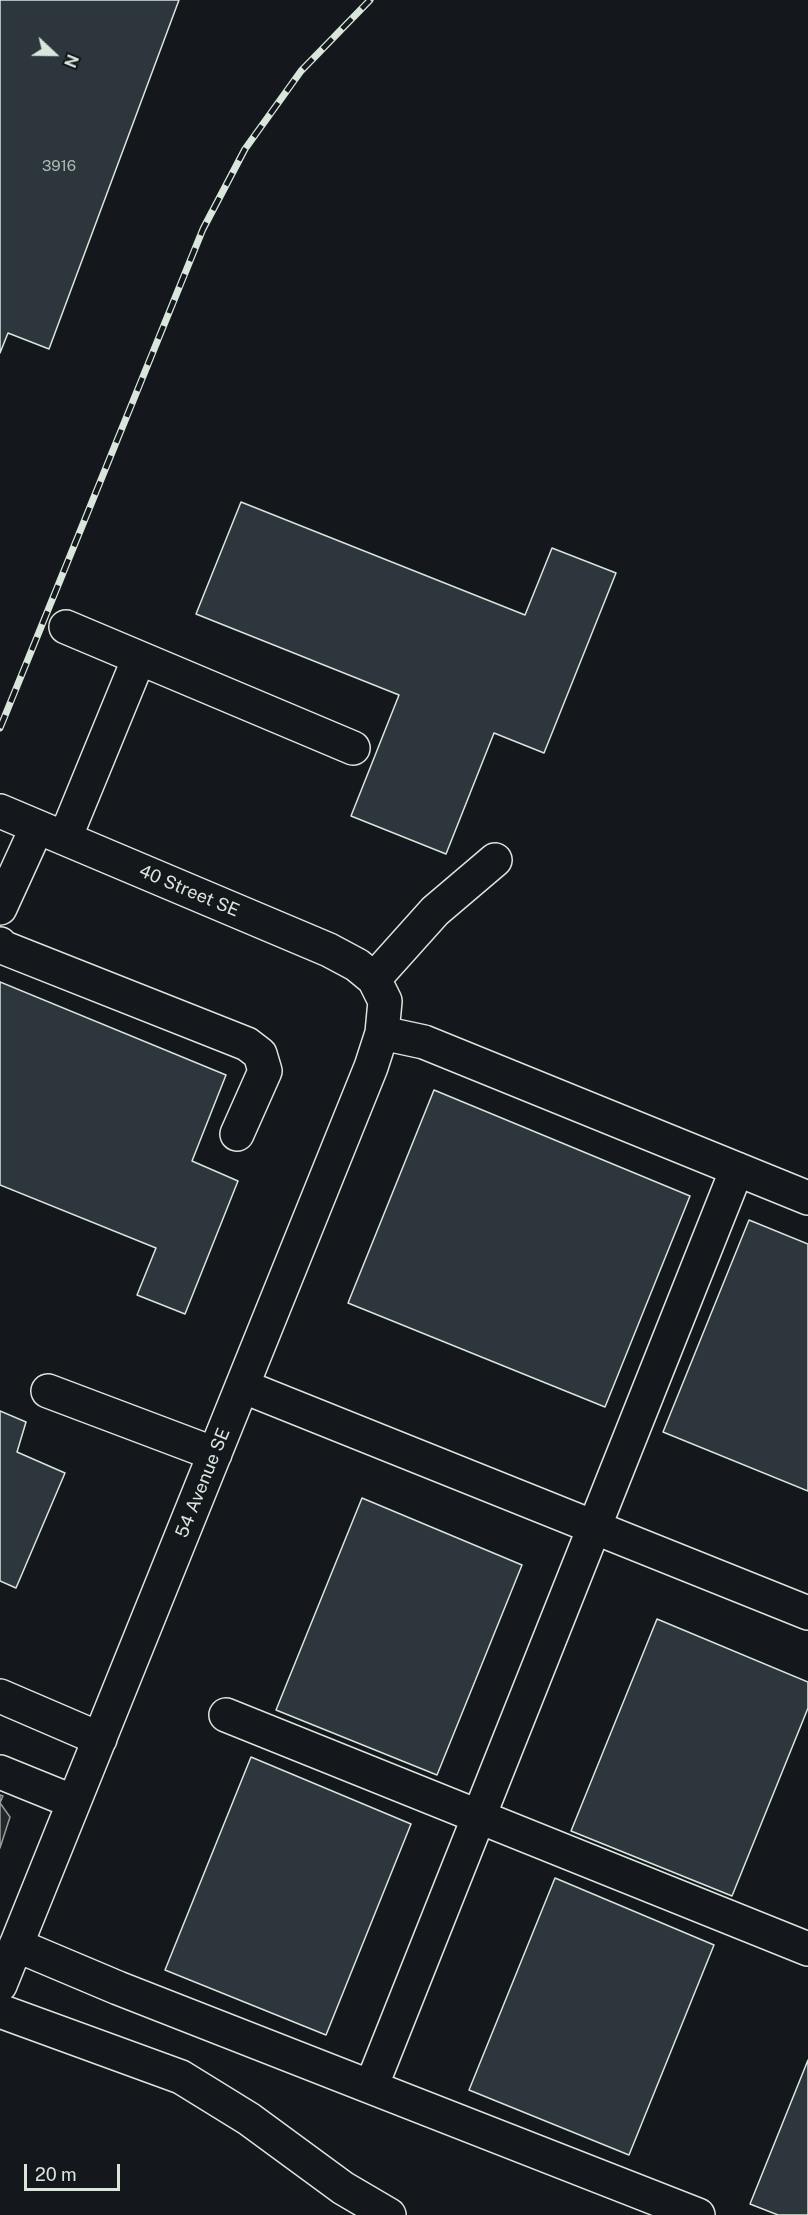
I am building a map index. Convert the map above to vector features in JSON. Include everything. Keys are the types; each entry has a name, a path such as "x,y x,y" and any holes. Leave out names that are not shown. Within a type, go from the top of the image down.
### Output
{"street":[{"path":"66,627 353,748"},
{"path":"0,908 51,832 139,658"},
{"name":"40 Street SE","path":"0,812 329,950 357,965 374,979"},
{"path":"374,979 435,911 495,860"},
{"path":"0,944 2,947 247,1044 260,1054 265,1071 237,1134"},
{"name":"54 Avenue SE","path":"0,1985 371,1067 382,1033 386,1001 374,979"},
{"path":"382,1033 424,1042 808,1198"},
{"path":"371,2087 477,1816 737,1169"},
{"path":"242,1386 808,1613"},
{"path":"48,1391 214,1454"},
{"path":"0,1696 100,1738"},
{"path":"226,1715 808,1949"},
{"path":"0,1772 74,1802"},
{"path":"16,1945 698,2215"},
{"path":"0,2011 180,2077 249,2119 343,2188 389,2215"}],"shaded area":[{"path":"0,1803 10,1817 0,1848"}],"building":[{"path":"0,0 179,0 49,349 8,333 0,353"},
{"path":"241,502 525,615 552,548 616,573 544,753 494,733 446,854 351,816 399,695 196,614"},
{"path":"0,982 226,1075 192,1161 238,1181 185,1314 137,1295 156,1248 0,1185"},
{"path":"434,1090 690,1196 605,1407 348,1303"},
{"path":"749,1220 808,1244 808,1491 663,1432"},
{"path":"0,1411 26,1422 17,1452 65,1473 16,1588 0,1581"},
{"path":"362,1498 522,1565 437,1775 276,1710"},
{"path":"657,1619 808,1682 808,1708 732,1896 571,1831"},
{"path":"251,1757 411,1824 326,2035 165,1970"},
{"path":"555,1878 714,1945 629,2155 469,2090"},
{"path":"808,2060 808,2215 778,2215 750,2204"}],"railway":[{"path":"0,728 203,229 245,149 301,71 370,0"}]}
